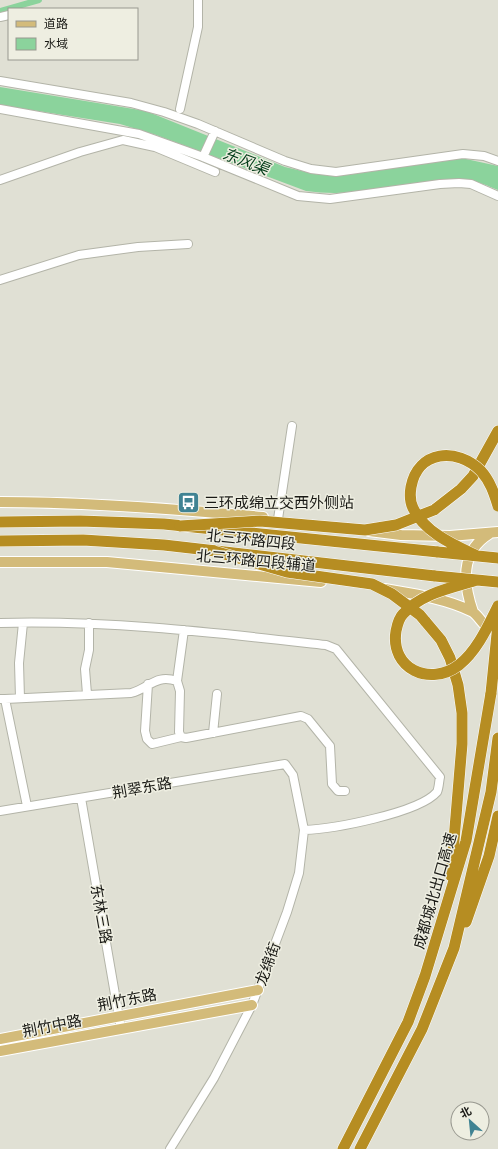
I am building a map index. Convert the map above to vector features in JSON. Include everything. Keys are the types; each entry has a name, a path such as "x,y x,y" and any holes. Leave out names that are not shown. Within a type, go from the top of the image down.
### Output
{"highway":[{"path":"180,526 260,521 365,530 396,525 434,510 460,489 473,476 498,431"},
{"path":"478,556 445,540 424,524 412,507 410,492 413,477 422,463 448,454 459,457 471,462 481,472 491,485 498,506"},
{"name":"北三环路四段","path":"0,521 164,524 498,558"},
{"name":"北三环路四段","path":"0,541 84,540 164,545 498,582"},
{"path":"214,551 287,572 372,584 392,594 420,615 441,640 450,658 458,685 462,713 462,744 448,902"},
{"path":"477,580 426,596 401,615 394,643 398,654 405,663 417,672 431,676 445,672 459,664 472,652 498,606"},
{"name":"成都城北出口高速","path":"343,1149 408,1022 425,976 448,902 466,841 479,769 491,692 498,624"},
{"name":"成都城北出口高速","path":"360,1149 422,1029 454,948 491,792 498,738"},
{"path":"454,948 471,911 489,856 498,816"}],"main road":[{"path":"0,502 56,502 136,506 278,519 401,535 450,536 495,532"},
{"path":"473,612 466,591 467,562 475,545 495,532"},
{"name":"北三环路四段辅道","path":"0,562 106,562 385,589 445,600 473,612 480,621 490,628 498,629"},
{"name":"荆竹东路","path":"0,1039 258,990"},
{"name":"荆竹中路","path":"0,1051 252,1004"}],"street":[{"path":"180,109 198,27 198,0"},
{"path":"0,81 131,103 164,112 215,131 285,161 311,169 336,172 447,154 484,156 498,161"},
{"path":"0,109 117,128 139,134 204,157 291,193 311,197 330,199 440,184 459,183 471,184 498,196"},
{"path":"204,157 215,131"},
{"path":"0,180 80,152 123,140 155,147 215,172"},
{"path":"0,280 79,255 138,247 188,244"},
{"path":"278,519 292,426"},
{"path":"0,623 89,623 184,630 326,645 336,650 440,777 438,791 424,803 398,812 321,830 304,830"},
{"path":"20,698 19,663 23,623"},
{"path":"87,694 85,669 89,650 89,623"},
{"path":"181,737 179,732 180,691 177,681 184,630"},
{"path":"27,806 3,699 132,693 141,690 155,680 170,679 177,681"},
{"path":"148,684 145,731 147,739 152,744 181,737 186,738 301,716 308,719 330,746 332,784 338,791 345,791"},
{"path":"213,733 217,694"},
{"name":"龙绵街","path":"170,1149 214,1078 252,1004 287,912 299,873 304,830 293,775 285,764"},
{"name":"荆翠东路","path":"0,811 285,764"},
{"name":"东林三路","path":"81,798 121,1029"}],"water":[{"name":"东风渠","path":"0,87 146,111 285,167 315,174 334,176 448,158 466,159 498,166 498,190 475,181 452,180 346,193 306,191 156,135 120,124 0,105"}],"waterway":[{"path":"11,8 39,0"},
{"path":"0,11 8,9"}],"place":[{"name":"三环成绵立交西外侧站","path":"188,503"}]}
